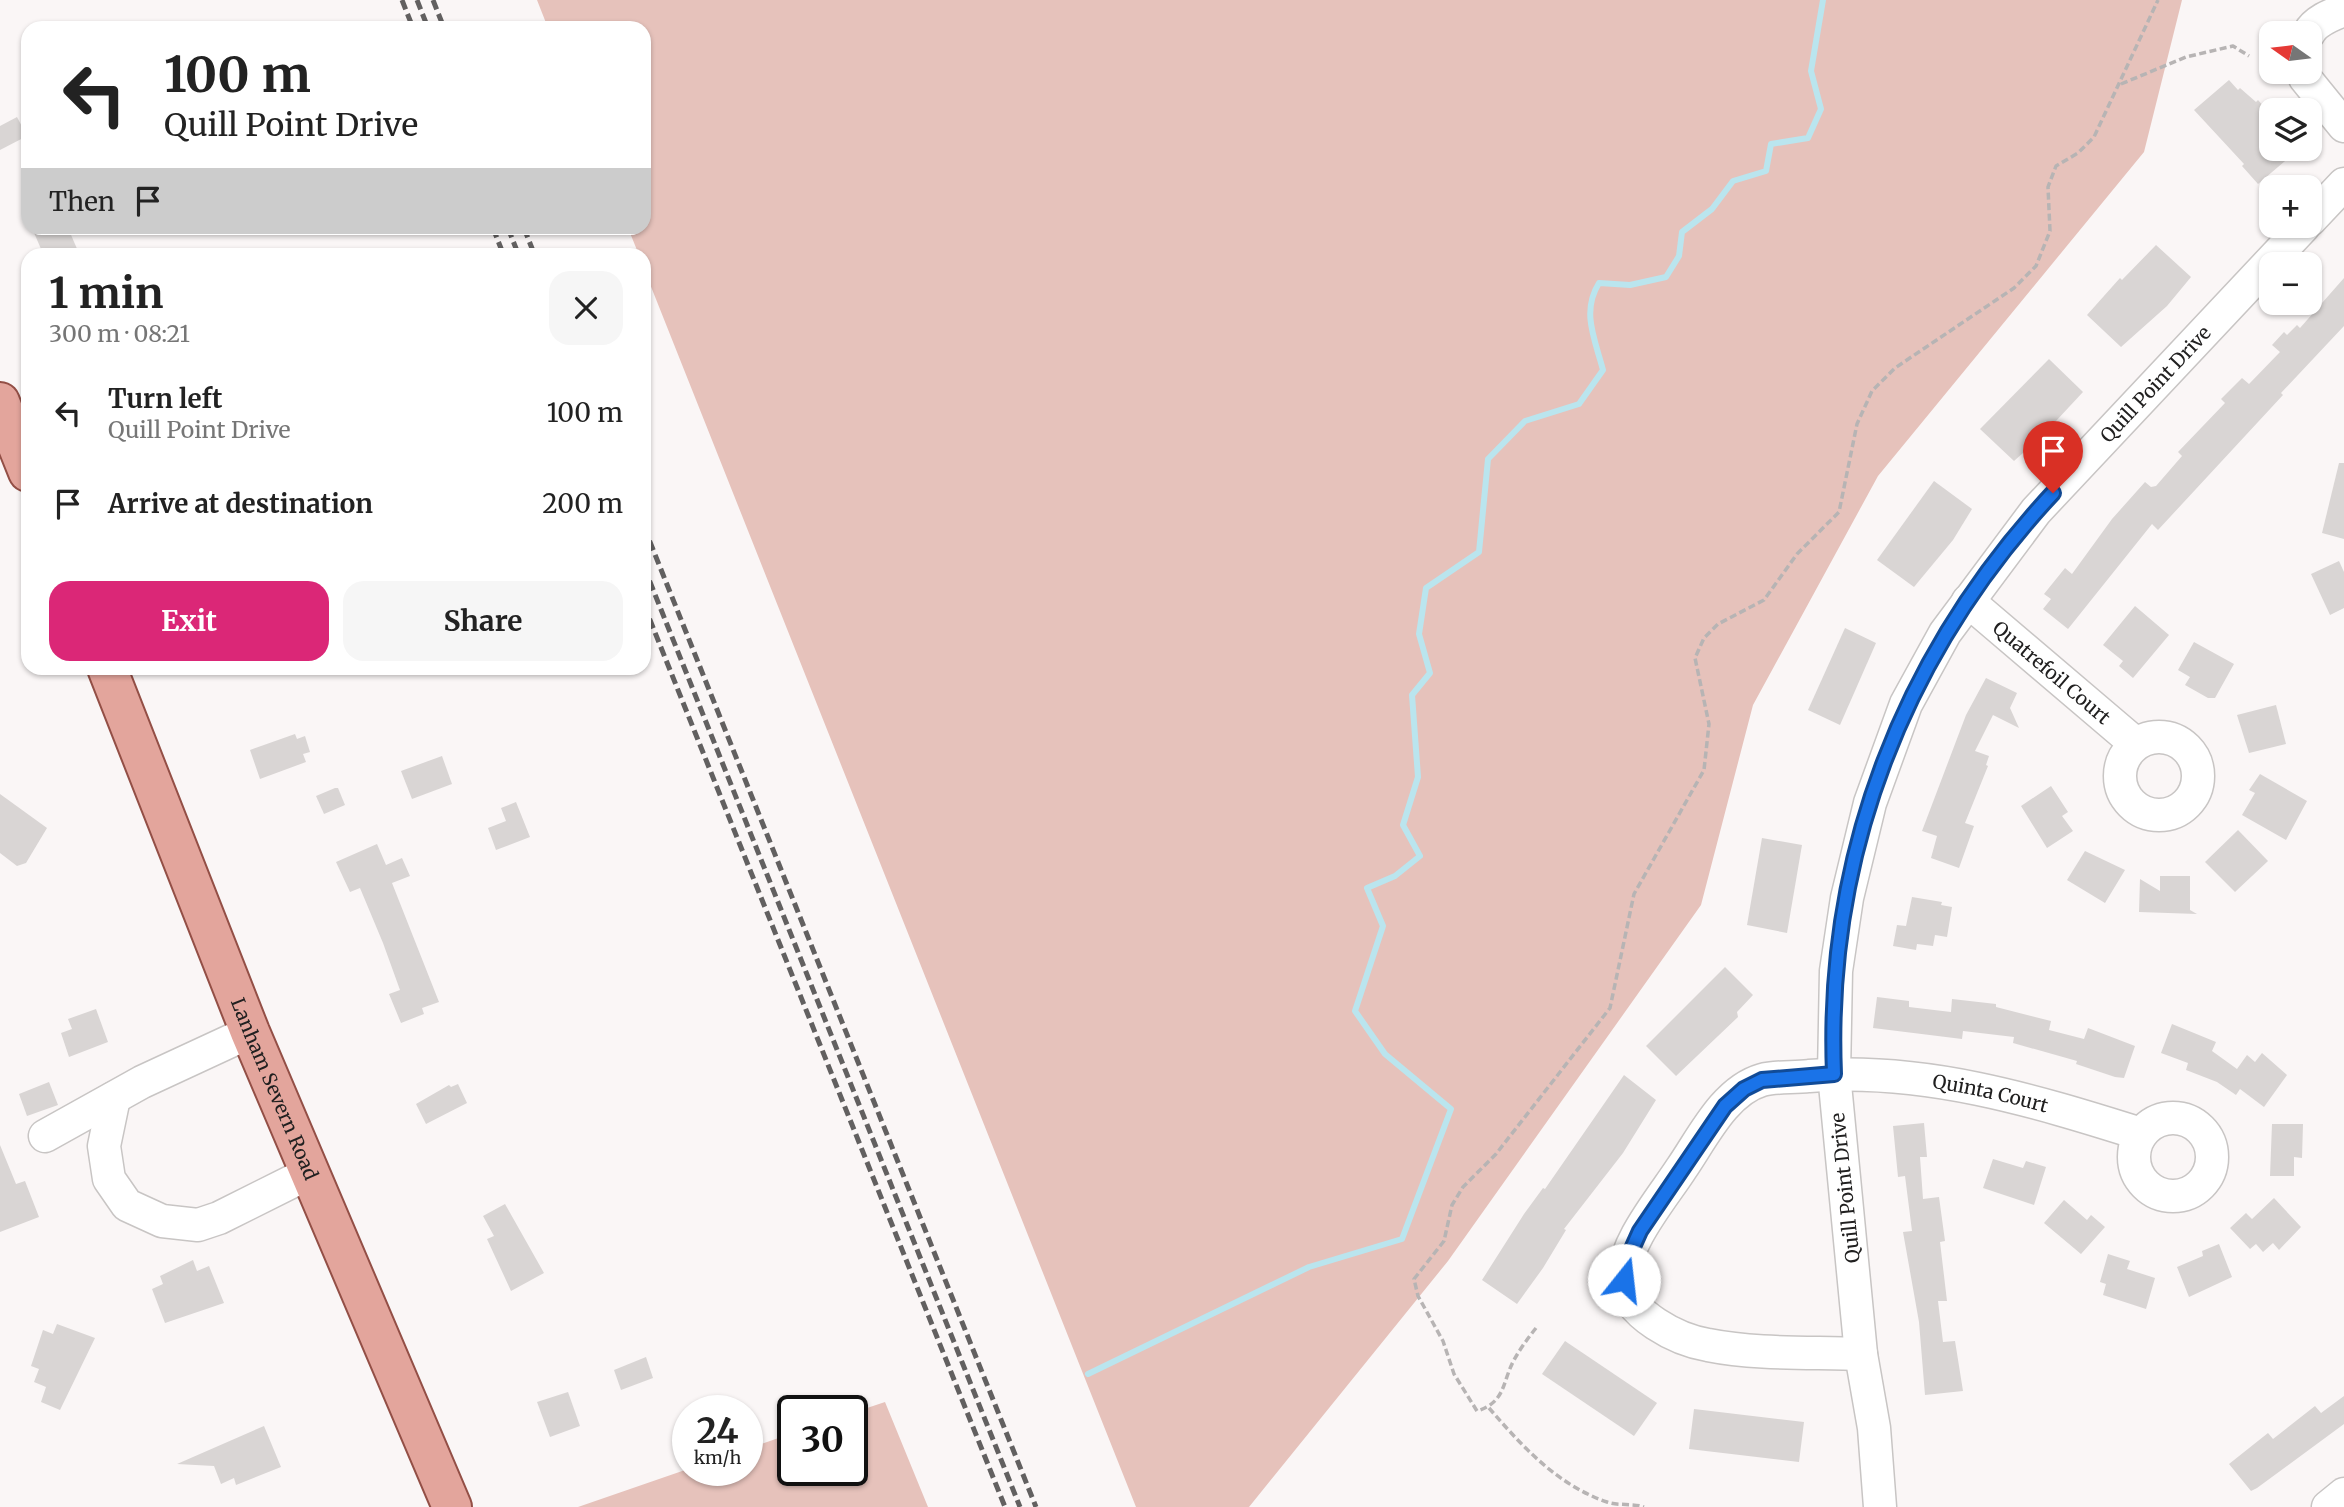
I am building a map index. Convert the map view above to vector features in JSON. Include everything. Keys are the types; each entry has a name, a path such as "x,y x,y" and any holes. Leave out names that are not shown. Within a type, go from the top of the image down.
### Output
{"main road":[{"path":"0,402 21,454"},
{"name":"Lanham Severn Road","path":"110,675 250,1032 452,1507"}],"street":[{"path":"2322,21 2344,10"},
{"path":"2310,84 2344,126"},
{"path":"2322,207 2344,184"},
{"name":"Quill Point Drive","path":"1880,1507 1874,1428 1861,1354 1834,1074 1836,971 1847,898 1870,803 1906,704 1945,633 1968,601 2036,511 2293,238"},
{"name":"Quatrefoil Court","path":"1968,601 2136,744"},
{"path":"45,1136 114,1098 250,1032"},
{"name":"Quinta Court","path":"1861,1354 1704,1345 1657,1324 1640,1311 1628,1294 1624,1280 1627,1260 1640,1231 1725,1106 1744,1089 1762,1080 1834,1074 1931,1081 2028,1098 2141,1134"},
{"path":"114,1098 104,1146 109,1179 128,1205 162,1221 198,1225 219,1218 311,1172"},
{"path":"2328,1507 2344,1494"}],"path":[{"path":"1536,1328 1507,1374 1506,1388 1489,1407 1477,1411 1454,1374 1443,1341 1418,1296 1414,1279 1444,1241 1452,1205 1463,1187 1496,1154 1610,1008 1634,894 1704,770 1709,724 1695,658 1704,638 1718,624 1764,600 1797,554 1839,512 1857,424 1872,391 1895,368 2014,288 2036,266 2050,231 2048,187 2056,166 2094,137 2158,0"},
{"path":"2121,84 2186,57 2233,46 2249,57"},
{"path":"1489,1407 1531,1455 1555,1474 1607,1502 1644,1507"}],"shaded area":[{"path":"537,0 2182,0 2144,152 1878,476 1753,705 1701,905 1448,1261 1249,1507 1136,1507 651,287 651,248 636,248 631,235 651,235 651,21 545,21"},
{"path":"885,1402 928,1507 578,1507 672,1475 672,1486 763,1486 763,1443 777,1439 777,1486 868,1486 868,1408"}],"building":[{"path":"2229,80 2238,90 2240,88 2256,102 2259,101 2259,161 2285,161 2269,175 2259,175 2258,184 2242,166 2244,164 2194,110"},
{"path":"17,117 21,125 21,139 0,150 0,126"},
{"path":"35,235 71,235 77,248 41,248"},
{"path":"2156,245 2191,277 2167,306 2121,347 2087,315 2120,278 2122,280"},
{"path":"2344,278 2344,326 2281,393 2283,395 2158,530 2152,524 2068,629 2043,609 2051,599 2044,594 2065,568 2072,574 2112,519 2145,482 2151,487 2156,486 2182,456 2178,452 2225,403 2221,399 2242,378 2249,384 2280,352 2272,345 2284,332 2287,335 2297,325 2300,328 2311,315 2322,315 2322,303"},
{"path":"2049,359 2083,392 2042,436 2014,461 1980,429"},
{"path":"2339,463 2344,463 2344,539 2322,533"},
{"path":"1934,481 1972,509 1953,540 1914,587 1877,560"},
{"path":"2339,561 2344,572 2344,608 2330,615 2311,574"},
{"path":"2135,606 2169,635 2133,678 2119,666 2123,661 2103,645"},
{"path":"1845,628 1876,643 1840,725 1808,710"},
{"path":"2194,642 2234,664 2215,698 2208,698 2185,685 2190,677 2178,670"},
{"path":"1986,678 2017,693 2010,708 2019,728 1993,715 1975,751 1989,756 1988,766 1965,823 1974,826 1959,868 1931,858 1937,836 1922,831 1966,715"},
{"path":"2276,705 2286,744 2249,753 2237,715"},
{"path":"295,734 297,739 305,736 310,752 303,754 306,762 260,779 250,750"},
{"path":"442,756 452,784 412,799 401,771"},
{"path":"2260,774 2307,801 2286,840 2242,815 2255,793 2249,790"},
{"path":"2051,786 2068,812 2062,816 2073,831 2047,848 2021,806"},
{"path":"338,788 345,805 324,814 316,796"},
{"path":"0,794 47,828 26,863 17,866 0,853"},
{"path":"516,802 530,837 496,850 488,828 506,821 501,808"},
{"path":"2238,830 2268,861 2235,892 2205,862"},
{"path":"1762,838 1802,845 1787,933 1747,925"},
{"path":"377,844 386,865 402,858 410,876 392,883 439,1002 422,1008 424,1014 401,1023 389,994 400,990 383,943 360,888 350,892 336,862"},
{"path":"2085,851 2125,870 2105,903 2067,880"},
{"path":"2160,876 2190,876 2190,910 2197,914 2139,912 2140,879 2160,891"},
{"path":"1912,897 1942,902 1941,905 1952,907 1947,937 1935,935 1933,946 1917,944 1916,950 1893,946 1897,925 1906,926"},
{"path":"1725,967 1753,995 1737,1012 1738,1017 1676,1076 1646,1046"},
{"path":"1877,997 1909,1001 1909,1007 1951,1012 1952,999 1996,1004 1996,1007 2051,1021 2049,1030 2084,1039 2088,1028 2135,1046 2124,1078 2115,1077 2076,1064 2077,1061 2013,1043 2014,1037 1963,1031 1962,1039 1873,1028"},
{"path":"96,1009 108,1042 69,1057 61,1033 72,1029 68,1019"},
{"path":"2172,1024 2216,1042 2212,1051 2237,1069 2247,1055 2255,1062 2262,1053 2287,1075 2264,1107 2240,1089 2236,1095 2217,1082 2186,1070 2188,1063 2161,1053"},
{"path":"1624,1075 1656,1100 1623,1153 1564,1229 1566,1230 1543,1268 1517,1304 1482,1280 1524,1214 1543,1188 1545,1189"},
{"path":"49,1082 58,1105 27,1116 19,1094"},
{"path":"458,1084 467,1103 426,1124 416,1104 449,1085 451,1087"},
{"path":"1924,1123 1927,1157 1920,1157 1923,1199 1939,1197 1945,1241 1940,1242 1947,1301 1938,1301 1943,1342 1955,1341 1963,1391 1925,1395 1919,1322 1903,1232 1912,1231 1905,1176 1898,1177 1893,1126"},
{"path":"2272,1124 2303,1124 2302,1158 2294,1157 2294,1176 2270,1176"},
{"path":"0,1145 16,1184 25,1181 39,1217 0,1232"},
{"path":"1993,1159 2023,1168 2026,1161 2046,1167 2034,1205 1983,1188"},
{"path":"2274,1198 2301,1227 2279,1250 2273,1243 2263,1252 2256,1244 2250,1249 2230,1228 2246,1213 2252,1219"},
{"path":"2064,1200 2087,1220 2091,1215 2105,1227 2081,1254 2044,1223"},
{"path":"505,1204 544,1273 511,1291 487,1239 494,1236 483,1216"},
{"path":"2219,1244 2232,1277 2189,1297 2177,1267 2203,1256 2202,1251"},
{"path":"2108,1254 2130,1261 2127,1269 2155,1278 2146,1309 2103,1295 2106,1284 2100,1282"},
{"path":"193,1260 197,1271 209,1266 224,1303 165,1323 152,1289 163,1284 160,1276"},
{"path":"57,1324 95,1338 60,1410 41,1402 46,1387 34,1382 39,1369 31,1366 43,1330 53,1334"},
{"path":"1565,1341 1657,1403 1634,1436 1542,1374"},
{"path":"646,1357 653,1378 621,1390 614,1370"},
{"path":"568,1392 580,1426 550,1437 537,1402"},
{"path":"2344,1396 2344,1424 2257,1488 2251,1491 2229,1464 2268,1433 2273,1439 2315,1406 2321,1413"},
{"path":"1694,1409 1804,1422 1799,1462 1689,1449"},
{"path":"264,1426 281,1467 236,1485 234,1478 221,1484 214,1466 177,1464"}],"waterway":[{"path":"1088,1374 1309,1267 1402,1239 1451,1109 1385,1054 1355,1011 1383,926 1367,888 1395,876 1420,856 1403,825 1418,777 1412,695 1430,673 1419,634 1426,588 1479,552 1488,459 1525,421 1579,404 1603,370 1590,315 1599,283 1630,285 1666,277 1679,256 1682,232 1712,209 1733,181 1766,171 1771,144 1808,138 1821,109 1811,71 1823,0"}],"railway":[{"path":"402,0 410,21"},
{"path":"417,0 425,21"},
{"path":"433,0 441,21"},
{"path":"496,235 501,248"},
{"path":"511,235 516,248"},
{"path":"527,235 532,248"},
{"path":"651,544 1036,1507"},
{"path":"651,584 1020,1507"},
{"path":"651,622 1005,1507"}],"route":[{"path":"1624,1280 1627,1260 1640,1231 1725,1106 1744,1089 1762,1080 1834,1074 1836,971 1847,898 1870,803 1888,747 1906,704 1945,633 1996,561 2053,493"}]}
